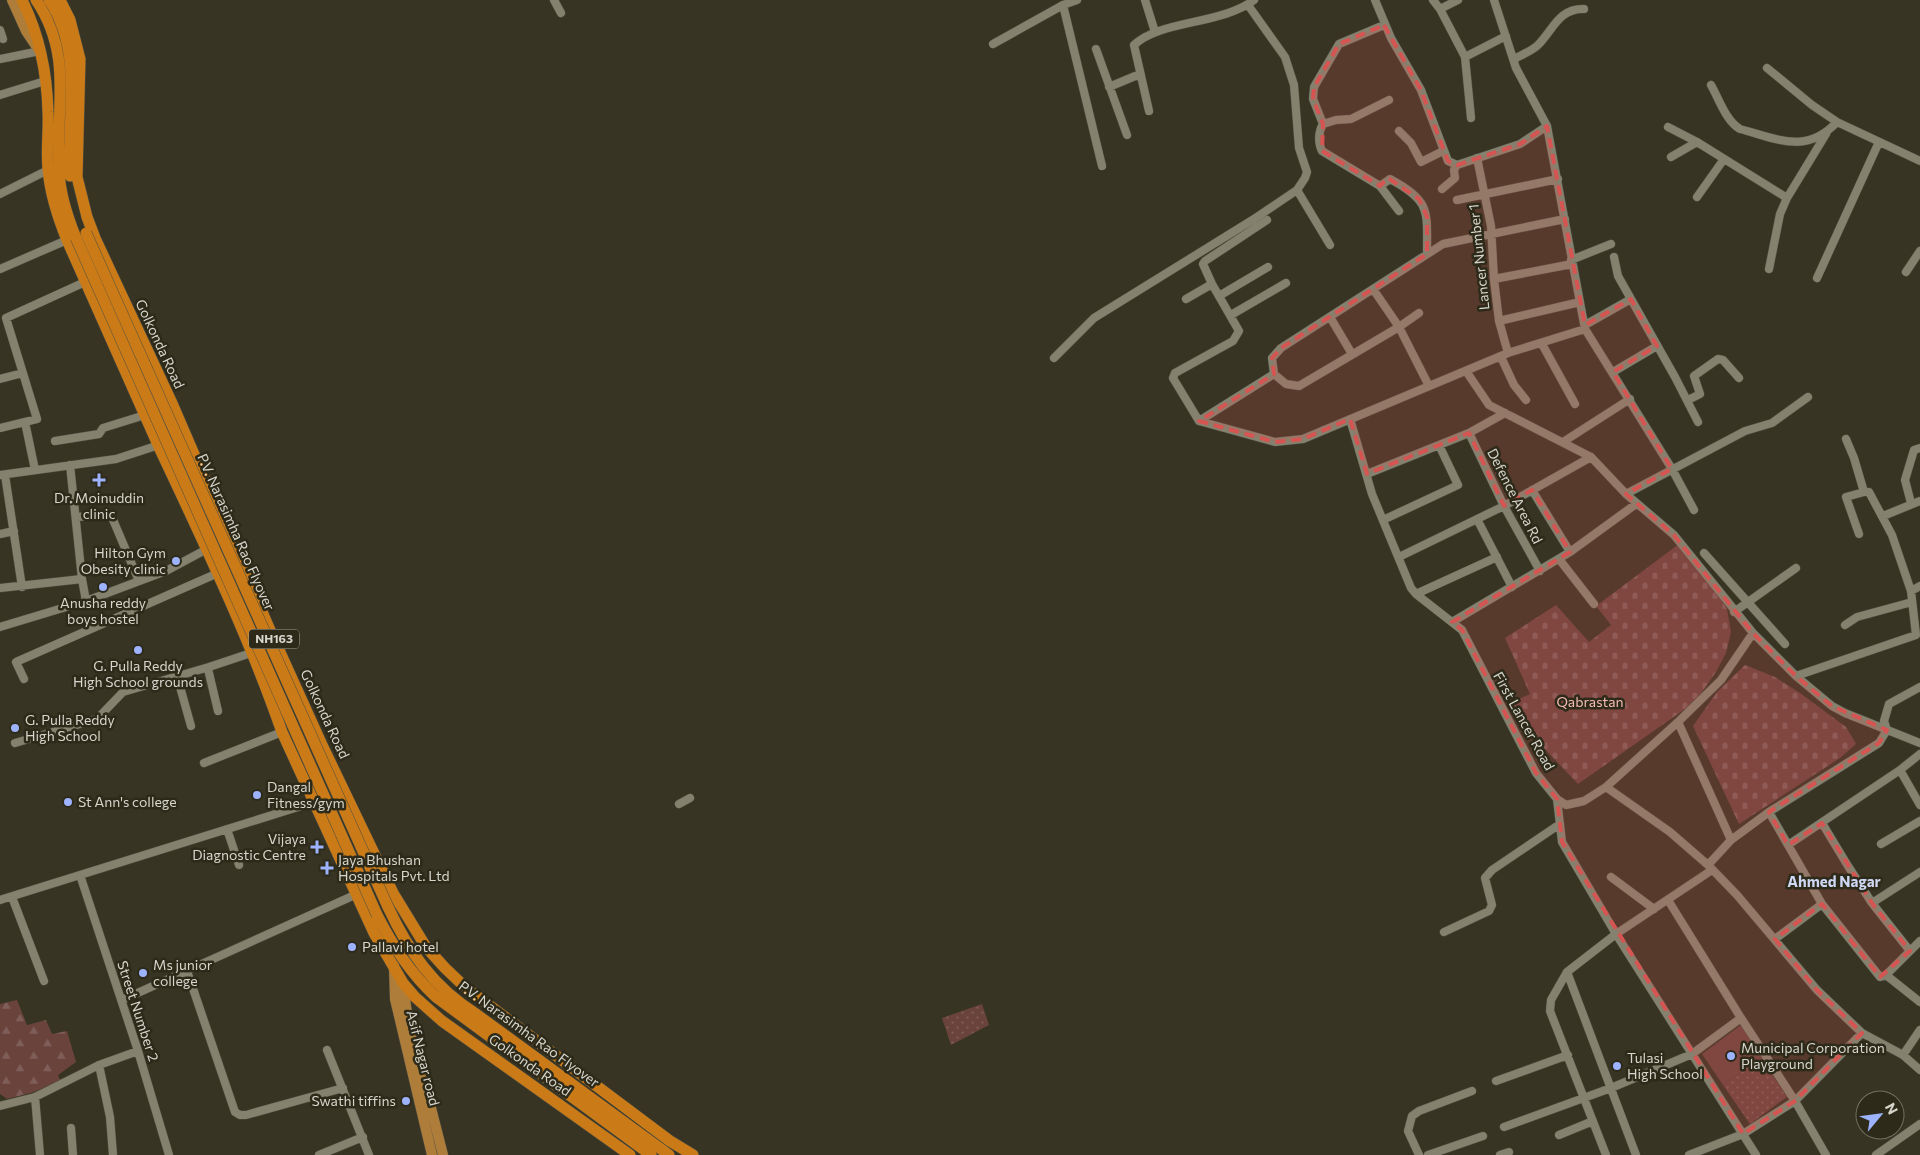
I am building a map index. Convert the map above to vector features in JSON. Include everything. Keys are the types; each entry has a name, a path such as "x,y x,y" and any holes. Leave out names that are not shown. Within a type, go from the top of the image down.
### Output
{"highway":[{"name":"Golkonda Road","path":"22,0 30,17 40,52 45,81 48,111 48,170 58,217 108,334 218,573 282,732 374,933 414,997 442,1021 630,1155"},
{"name":"P.V. Narasimha Rao Flyover","path":"36,0 50,25 59,57 59,172 62,197 68,217 377,915 407,967 436,997 651,1155"},
{"name":"P.V. Narasimha Rao Flyover","path":"49,0 61,21 70,55 70,170 78,214 400,933 421,965 438,985 456,1001 669,1155"},
{"name":"Golkonda Road","path":"60,0 70,20 80,59 77,177 86,218 133,323 171,401 322,745 393,893 426,947 445,968 473,993 670,1141 693,1155"},
{"path":"108,334 133,323"},
{"path":"238,622 262,612"}],"main road":[{"path":"12,0 26,31 40,52"},
{"name":"Asif Nagar road","path":"394,966 395,999 432,1155"},
{"path":"404,983 407,1014 443,1155"}],"street":[{"path":"554,0 561,13"},
{"path":"993,44 1077,0"},
{"path":"1145,0 1155,32"},
{"path":"1375,0 1384,25 1421,90 1443,151 1448,161 1457,165"},
{"path":"1433,0 1465,57 1471,118"},
{"path":"1440,10 1458,0"},
{"path":"1494,0 1516,68 1548,126 1585,327 1672,469 1694,510"},
{"path":"1571,0 1573,8"},
{"path":"1054,358 1094,318 1237,230 1296,190 1305,178 1307,172 1299,148 1294,85 1285,57 1251,2 1217,17 1155,32 1141,38 1134,46 1149,111"},
{"path":"1064,6 1102,166"},
{"path":"1514,59 1537,46 1560,18 1573,8 1584,9"},
{"path":"1384,25 1338,44 1329,64 1314,87 1314,99 1322,126 1319,145 1322,151 1380,186 1399,211"},
{"path":"0,30 3,39"},
{"path":"1465,57 1506,36"},
{"path":"1096,49 1127,135"},
{"path":"0,58 40,52"},
{"path":"1767,68 1836,122 1920,161"},
{"path":"1109,87 1140,74"},
{"path":"0,95 45,81"},
{"path":"1711,85 1730,120 1734,126 1740,129 1794,143 1816,138 1828,132"},
{"path":"1322,126 1336,120 1351,119 1389,100"},
{"path":"1769,269 1780,214 1787,198 1836,122"},
{"path":"1442,189 1455,178 1454,170 1457,165 1520,144 1548,126"},
{"path":"1668,127 1697,142 1787,198"},
{"path":"1399,131 1411,143 1420,162 1443,151"},
{"path":"1671,157 1697,142"},
{"path":"1817,278 1879,142"},
{"name":"Lancer Number 1","path":"1477,158 1491,233 1494,279 1504,355 1514,385 1526,400"},
{"path":"1697,197 1724,159"},
{"path":"0,194 48,170"},
{"path":"1380,186 1390,179 1405,187 1422,202 1431,252"},
{"path":"1457,200 1558,179"},
{"path":"1296,190 1330,245"},
{"path":"1419,313 1399,327 1299,386 1286,384 1274,374 1272,358 1281,348 1442,244 1565,219"},
{"path":"1267,220 1202,264 1239,332 1234,341 1175,373 1173,378 1199,420 1275,442 1303,439 1466,370 1585,327 1631,298"},
{"path":"0,269 67,240"},
{"path":"1494,279 1572,262 1612,244"},
{"path":"1906,272 1920,251"},
{"path":"1614,257 1618,276 1688,400 1698,422"},
{"path":"1219,296 1268,267"},
{"path":"0,428 37,419 6,318 85,282"},
{"path":"1231,315 1286,283"},
{"path":"1186,299 1212,284"},
{"path":"1373,289 1399,327 1429,386"},
{"path":"1499,321 1580,302"},
{"path":"1330,317 1352,354"},
{"path":"1542,344 1574,404"},
{"path":"1613,372 1657,346"},
{"path":"1688,400 1700,394 1694,376 1718,359 1723,360 1739,378"},
{"path":"1466,370 1489,405 1591,457 1636,504 1674,535 1734,612 1753,633 1796,676 1832,706 1920,743"},
{"path":"0,380 23,373"},
{"path":"1199,420 1274,374"},
{"path":"1626,494 1745,431 1772,423 1808,397"},
{"path":"1563,442 1630,399"},
{"path":"1367,474 1469,433 1505,413"},
{"path":"55,441 98,434 103,428 145,415"},
{"name":"First Lancer Road","path":"1350,419 1372,494 1412,588 1416,594 1462,630 1536,774 1557,799"},
{"path":"25,422 35,470"},
{"name":"Defence Area Rd","path":"1469,433 1504,506 1540,571"},
{"path":"1846,439 1864,492"},
{"path":"1384,520 1458,485 1439,445"},
{"path":"22,587 3,475 116,459 159,446"},
{"path":"1911,503 1905,480 1914,450 1920,448"},
{"path":"1399,557 1478,520 1591,457"},
{"path":"70,465 86,601"},
{"path":"1532,490 1570,552"},
{"path":"1796,676 1916,635 1911,591 1892,535 1869,492 1846,497 1859,534"},
{"path":"1883,516 1920,500"},
{"path":"1452,622 1570,552 1636,504"},
{"path":"76,517 111,514 139,581"},
{"path":"1478,520 1512,587"},
{"path":"0,534 14,531"},
{"path":"0,627 86,601 166,571 207,549"},
{"path":"1704,553 1785,644"},
{"path":"1416,594 1497,557"},
{"path":"1559,559 1594,604"},
{"path":"1734,612 1796,568"},
{"path":"24,679 16,662 218,573"},
{"path":"0,588 82,579"},
{"path":"1911,591 1920,586"},
{"path":"1845,625 1857,617 1912,602"},
{"path":"1557,799 1566,805 1584,801 1606,787 1721,680 1753,633"},
{"path":"15,743 97,719 122,692 251,654"},
{"path":"209,667 208,671 218,711"},
{"path":"177,676 191,726"},
{"path":"1887,730 1884,721 1888,704 1920,687"},
{"path":"1678,722 1731,840"},
{"path":"1606,1155 1550,1011 1551,1000 1558,985 1567,972 1616,934 1668,900 1710,868 1731,840 1769,812 1879,743 1887,730"},
{"path":"204,763 282,732"},
{"path":"1788,845 1900,770 1920,754"},
{"path":"1900,770 1920,805"},
{"path":"1606,787 1670,832 1710,868 1737,895 1817,990 1862,1033 1903,1055 1920,1070"},
{"path":"679,804 690,798"},
{"path":"1557,799 1562,842 1616,934 1756,1155"},
{"path":"0,900 314,802"},
{"path":"1769,812 1822,904 1880,977 1886,975 1920,942"},
{"path":"1881,844 1920,821"},
{"path":"1822,823 1872,903 1910,951"},
{"path":"1444,932 1488,910 1492,905 1485,878 1492,870 1560,824"},
{"path":"227,829 240,865"},
{"path":"1872,903 1920,872"},
{"name":"Street Number 2","path":"80,875 122,1000 169,1155"},
{"path":"1611,877 1654,909"},
{"path":"122,1000 357,894"},
{"path":"12,897 44,981"},
{"path":"1668,900 1796,1102 1826,1155"},
{"path":"1775,939 1822,904"},
{"path":"187,971 235,1112 240,1115 246,1115 343,1088"},
{"path":"1567,972 1636,1155"},
{"path":"1886,975 1920,1002"},
{"path":"1504,1127 1611,1088 1692,1054 1741,1018"},
{"path":"1903,1055 1920,1030"},
{"path":"1689,1155 1743,1134 1796,1102 1862,1033"},
{"path":"327,1050 369,1155"},
{"path":"0,1106 35,1097 99,1065 138,1052"},
{"path":"1496,1082 1568,1055"},
{"path":"99,1065 110,1117 112,1155"},
{"path":"1419,1155 1408,1131 1412,1116 1419,1111 1472,1091"},
{"path":"35,1097 40,1155"},
{"path":"1559,1135 1594,1121"},
{"path":"1876,1155 1920,1124"},
{"path":"71,1128 73,1155"},
{"path":"1428,1155 1483,1136"},
{"path":"319,1155 363,1137"},
{"path":"1500,1155 1510,1152"}],"highlighted area":[{"path":"1384,25 1421,90 1448,161 1457,165 1520,144 1547,126 1585,325 1631,299 1657,346 1613,372 1672,469 1626,494 1674,535 1753,633 1796,676 1832,706 1887,730 1879,743 1769,812 1788,845 1822,823 1872,903 1910,951 1880,977 1822,904 1775,939 1817,990 1862,1033 1795,1101 1743,1134 1562,842 1557,799 1536,773 1462,630 1452,622 1570,552 1532,490 1504,506 1469,433 1367,474 1350,419 1303,439 1275,442 1199,421 1274,374 1272,358 1281,348 1427,254 1427,217 1419,199 1388,178 1380,186 1322,151 1323,124 1313,99 1314,87 1339,44"}],"green space":[{"name":"Qabrastan","path":"1679,544 1712,586 1727,609 1731,632 1726,653 1716,672 1695,702 1578,784 1525,728 1512,702 1530,694 1505,638 1556,605 1589,642 1611,625 1596,606"},
{"path":"1745,665 1775,677 1800,693 1846,727 1856,744 1840,758 1739,824 1693,726 1717,692"},
{"path":"17,1000 27,1025 46,1020 52,1034 67,1031 76,1062 58,1075 60,1080 34,1092 7,1099 0,1094 0,1004"},
{"path":"982,1004 989,1025 951,1045 942,1018"},
{"name":"Municipal Corporation Playground","path":"1741,1025 1761,1057 1723,1085 1702,1054"},
{"path":"1761,1057 1787,1097 1750,1124 1723,1085"}],"place":[{"name":"Dr. Moinuddin clinic","path":"99,480"},
{"name":"Hilton Gym Obesity clinic","path":"176,561"},
{"name":"Anusha reddy boys hostel","path":"103,587"},
{"name":"G. Pulla Reddy High School grounds","path":"138,650"},
{"name":"G. Pulla Reddy High School","path":"15,728"},
{"name":"Dangal Fitness/gym","path":"257,795"},
{"name":"St Ann's college","path":"68,802"},
{"name":"Vijaya Diagnostic Centre","path":"317,847"},
{"name":"Jaya Bhushan Hospitals Pvt. Ltd","path":"327,868"},
{"name":"Pallavi hotel","path":"352,947"},
{"name":"Ms junior college","path":"143,973"},
{"name":"Municipal Corporation Playground","path":"1731,1056"},
{"name":"Tulasi High School","path":"1617,1066"},
{"name":"Swathi tiffins","path":"406,1101"}],"district":[{"name":"Ahmed Nagar","path":"1834,882"}]}
